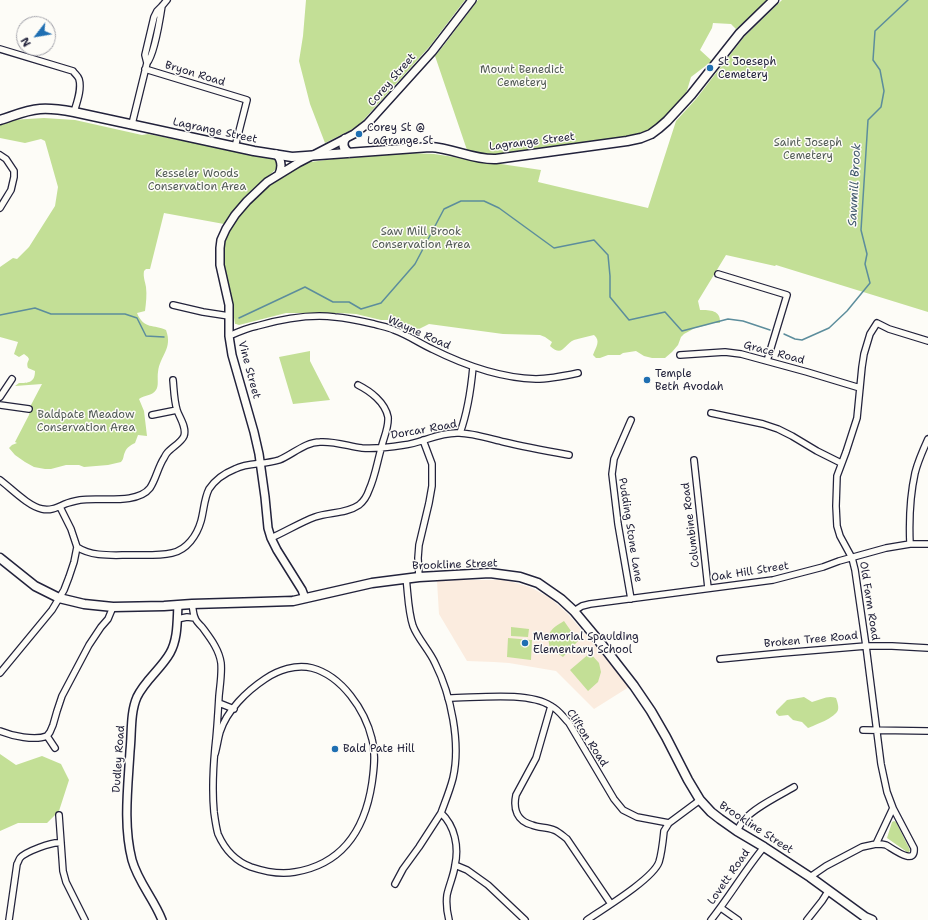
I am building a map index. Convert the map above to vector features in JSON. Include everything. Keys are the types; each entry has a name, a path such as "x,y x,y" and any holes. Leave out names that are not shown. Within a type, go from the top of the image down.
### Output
{"main road":[{"name":"Lagrange Street","path":"0,120 39,109 74,112 254,151 294,157 430,147 448,149 476,157 496,159 627,141 641,138 654,132 667,121 691,95 740,33 774,0"},
{"path":"345,139 344,147 345,150 349,152"},
{"name":"Brookline Street","path":"0,558 35,586 59,598 84,604 113,607 293,601 372,583 419,577 490,573 520,577 538,583 561,599 574,611 607,651 643,699 666,737 700,800 711,812 737,831 810,877 865,917 872,920"}],"street":[{"path":"132,124 146,66 145,54 153,20 156,13 167,0"},
{"name":"Corey Street","path":"312,156 358,132 372,120 432,52 472,0"},
{"path":"0,49 73,71 78,76 80,84 78,100 74,112"},
{"name":"Bryon Road","path":"146,66 247,100 235,147"},
{"path":"276,154 281,162 279,174"},
{"path":"0,155 6,159 14,171 14,177 11,190 0,208"},
{"name":"Vine Street","path":"306,598 271,538 267,519 261,463 228,336 228,305 220,265 220,253 221,240 226,229 247,201 267,182 312,156"},
{"path":"718,274 786,295 767,361"},
{"path":"173,305 229,316"},
{"name":"Wayne Road","path":"228,336 255,326 290,319 333,316 352,319 394,330 431,349 483,370 511,376 536,379 578,373"},
{"name":"Old Farm Road","path":"876,844 884,845 905,856 910,857 914,852 914,848 893,808 881,764 855,570 852,558 840,536 837,526 837,476 857,418 863,361 870,334 877,323 889,329 928,341"},
{"name":"Grace Road","path":"680,355 725,352 741,354 860,388"},
{"path":"460,433 468,402 473,367"},
{"path":"0,397 12,379"},
{"path":"0,480 26,500 44,510 50,510 65,504 84,500 133,498 146,493 151,487 167,453 181,440 184,435 184,429 175,403 173,380"},
{"path":"271,538 314,517 351,509 364,500 369,491 381,447 387,432 388,418 386,410 382,404 374,395 358,384"},
{"path":"0,405 29,409"},
{"path":"152,415 177,410"},
{"path":"711,413 763,424 778,429 842,463"},
{"name":"Pudding Stone Lane","path":"631,420 614,459 612,474 618,524 631,599"},
{"name":"Dorcar Road","path":"77,547 90,553 111,555 162,555 180,550 187,545 197,532 201,522 204,500 210,487 227,472 250,464 280,459 313,443 330,442 363,448 381,447 406,445 444,434 460,433 537,450 569,455"},
{"path":"910,544 910,519 915,473 928,439"},
{"path":"419,577 419,545 429,503 432,480 432,464 423,440"},
{"name":"Columbine Road","path":"694,460 708,588"},
{"path":"0,673 52,610 64,590 74,562 77,547 71,529 60,507"},
{"name":"Oak Hill Street","path":"574,611 582,606 590,604 773,580 886,548 910,544 928,544"},
{"path":"395,884 441,813 453,778 455,760 455,733 448,698 435,662 418,636 413,625 406,578"},
{"path":"192,604 195,618 212,640 220,657 221,684 219,703 215,754 213,780 213,803 218,834 224,846 234,858 246,865 261,870 286,874 316,867 329,860 339,853 358,829 370,793 373,774 374,754 372,739 367,723 359,706 346,689 331,677 311,668 300,667 290,668 268,677 256,685 244,697 225,721 220,731 215,754"},
{"name":"Dudley Road","path":"162,920 137,874 132,859 128,833 128,781 133,718 136,700 145,684 171,652 174,644 178,605"},
{"path":"0,731 7,734 35,738 47,736 53,725 60,701 71,679 89,645 108,619 113,607"},
{"path":"177,619 187,617 195,618"},
{"name":"Broken Tree Road","path":"720,659 866,646 928,648"},
{"name":"Clifton Road","path":"448,698 528,698 540,700 551,706 560,712 569,723 614,799 624,810 637,817 669,824"},
{"path":"219,703 234,709"},
{"path":"551,706 536,758 516,795 515,802 517,813 520,819 524,822 532,826 553,830 567,840 611,904"},
{"path":"863,730 928,731"},
{"path":"47,736 55,748"},
{"path":"737,831 743,820 758,808 794,787"},
{"path":"587,920 637,885 655,870 659,862 664,831 669,824 700,800"},
{"path":"810,877 819,870 862,847 876,844 893,808"},
{"path":"441,813 446,818 453,832 456,843 455,865 447,897 448,920"},
{"path":"59,815 63,871 66,882 85,920"},
{"path":"9,920 19,859 46,844 60,843"},
{"name":"Lovett Road","path":"711,920 721,908 750,864 764,847"},
{"path":"455,865 467,870 488,885 525,920"},
{"path":"807,920 829,890"},
{"path":"721,908 738,920"}],"shaded area":[{"name":"Memorial Spaulding Elementary School","path":"503,580 532,588 550,598 567,613 629,687 594,709 556,671 509,663 467,661 439,614 437,581"}],"green space":[{"path":"306,0 465,0 430,46 359,125 325,143 310,104 299,61"},
{"name":"Mount Benedict Cemetery","path":"478,0 768,0 736,29 731,24 713,23 712,28 700,50 712,61 691,77 686,94 660,122 649,130 624,137 508,155 493,155 467,150 435,56"},
{"path":"782,0 928,0 928,312 776,265 726,255 698,301 700,310 711,311 719,315 720,323 711,323 695,328 684,334 678,345 665,358 652,358 644,356 636,351 596,358 593,355 598,342 594,335 574,340 558,351 550,346 552,342 540,335 503,334 429,324 419,329 388,320 381,320 356,314 286,313 239,325 235,324 229,285 227,284 222,262 223,245 227,233 241,213 257,195 268,187 289,165 384,152 434,154 541,170 538,182 648,208 676,121 696,99 744,37"},
{"path":"44,118 75,120 142,135 148,134 277,160 278,166 276,169 248,195 224,224 164,213 150,269 146,269 144,271 146,287 145,311 137,313 146,324 166,330 168,337 167,347 159,366 156,390 139,399 144,411 147,436 138,435 135,443 129,446 124,453 123,460 121,462 108,465 84,467 79,465 66,465 45,469 34,467 25,462 15,455 9,448 17,443 15,442 29,415 31,405 42,384 15,386 19,383 30,382 34,378 35,371 28,368 27,365 29,359 27,356 24,354 19,357 14,354 18,342 0,337 0,267 13,258 17,259 29,247 55,206 58,187 45,141 41,139 25,143 0,138 0,125 11,120"},
{"path":"310,351 310,361 330,400 293,404 279,357"},
{"path":"564,621 578,641 563,657 550,648 549,635 556,626"},
{"path":"511,627 529,629 528,637 511,636"},
{"path":"508,638 532,640 531,660 507,657"},
{"path":"590,653 599,663 601,672 598,682 588,691 570,670"},
{"path":"804,697 812,702 827,697 836,698 838,710 833,716 808,728 802,722 793,720 788,715 779,716 776,713 776,711 787,700"},
{"path":"0,754 16,765 42,756 61,764 69,780 59,811 47,823 18,823 0,831"},
{"path":"892,822 896,822 910,850 909,852 887,838"}],"waterway":[{"name":"Sawmill Brook","path":"784,334 795,339 802,340 829,328 847,311 870,283 865,264 867,254 861,230 868,120 881,107 884,91 880,70 873,60 875,31 908,0"},
{"name":"Sawmill Brook","path":"239,318 305,287 333,302 349,302 361,309 381,303 415,264 444,209 461,201 484,201 499,208 554,248 594,240 608,255 610,297 629,320 665,312 682,331 728,319 743,321 770,330"},
{"name":"Sawmill Brook","path":"0,315 35,308 51,314 125,314 137,318 146,336 164,337"}],"place":[{"name":"St Joeseph Cemetery","path":"710,68"},
{"name":"Corey St @ LaGrange St","path":"359,134"},
{"name":"Temple Beth Avodah","path":"647,380"},
{"name":"Memorial Spaulding Elementary School","path":"525,643"},
{"name":"Bald Pate Hill","path":"335,749"}],"park label":[{"name":"Saint Joseph Cemetery","path":"808,149"},
{"name":"Kesseler Woods Conservation Area","path":"197,180"},
{"name":"Saw Mill Brook Conservation Area","path":"421,238"},
{"name":"Baldpate Meadow Conservation Area","path":"86,421"}]}
